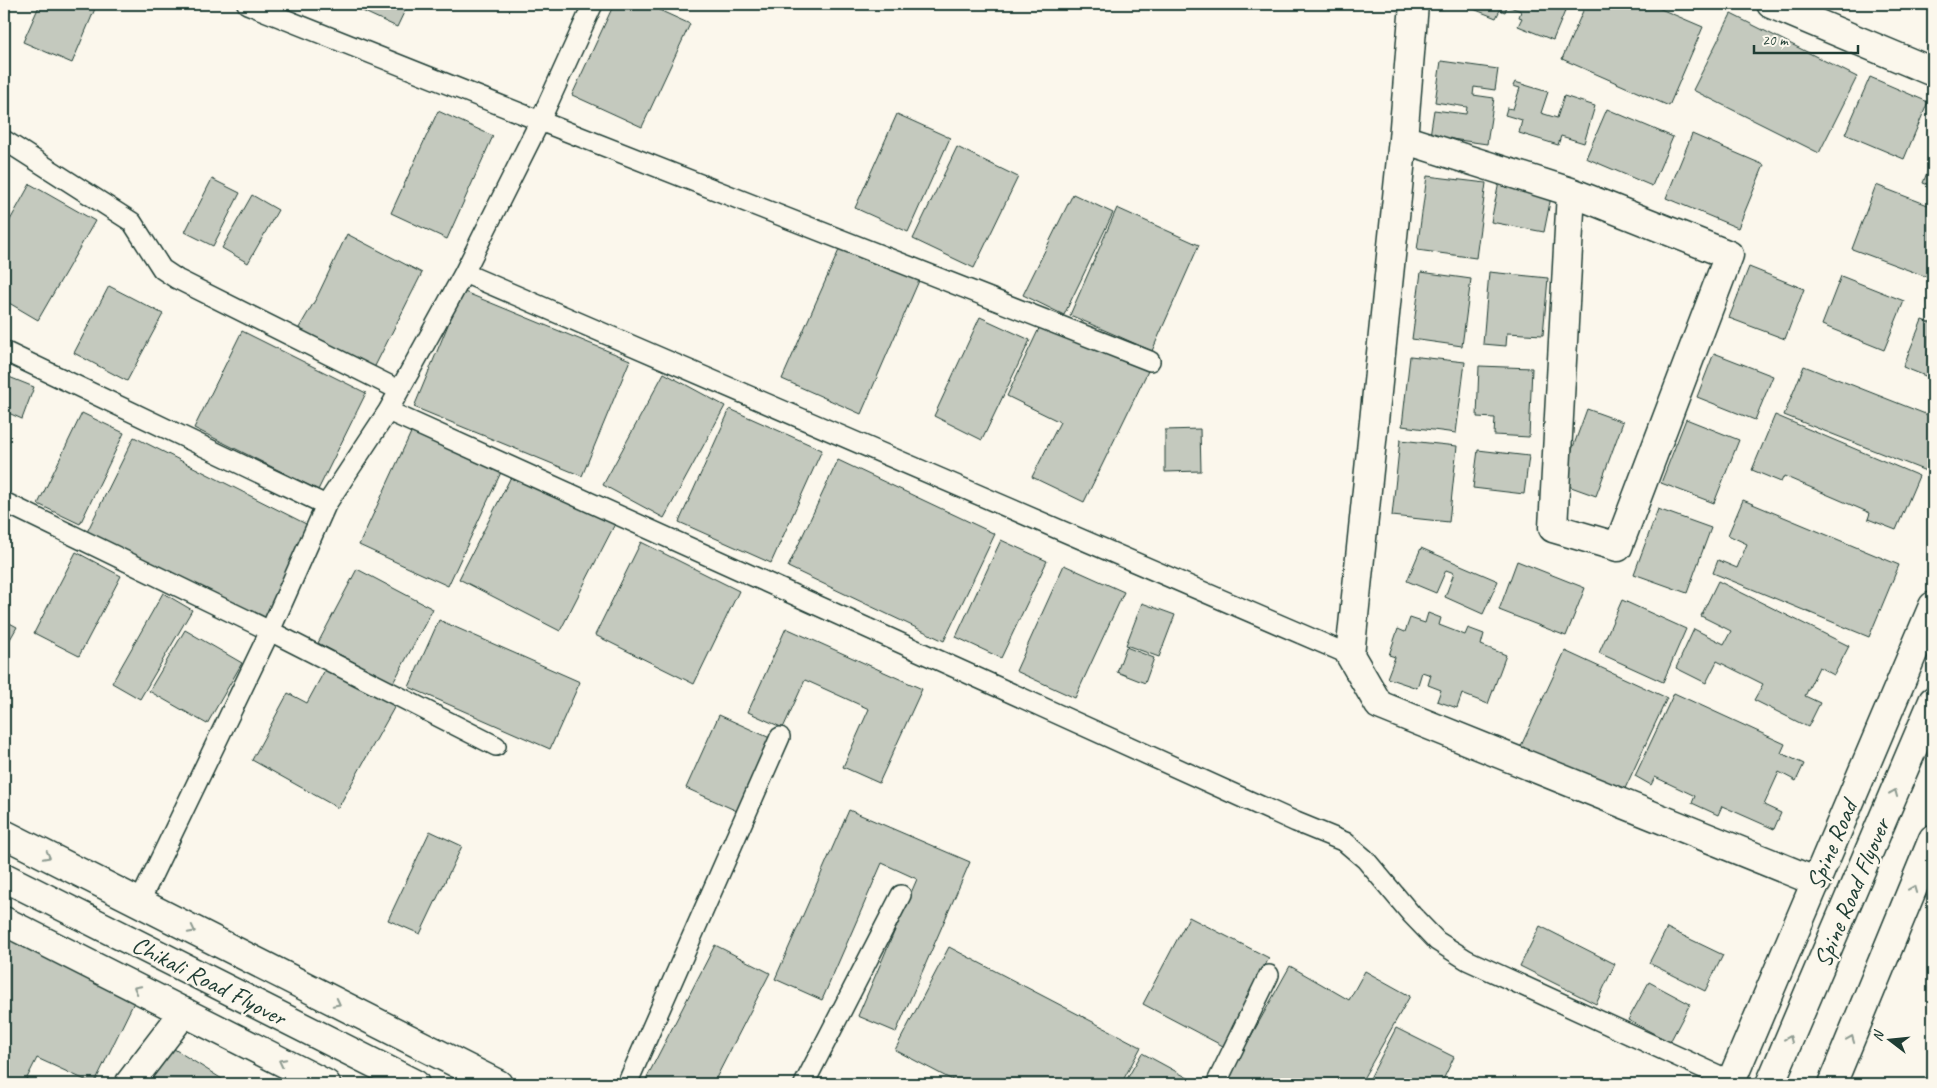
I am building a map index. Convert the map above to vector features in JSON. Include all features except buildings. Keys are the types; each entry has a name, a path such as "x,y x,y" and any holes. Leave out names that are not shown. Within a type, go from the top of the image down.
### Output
{"street":[{"path":"1414,4 1403,139 1350,655 1379,705 1817,882"},
{"path":"1771,4 1933,72"},
{"path":"1403,139 1571,192 1729,255 1618,547 1553,528 1571,192"},
{"name":"Spine Road","path":"1731,1082 1933,606"},
{"name":"Spine Road Flyover","path":"1770,1084 1933,701"},
{"path":"4,834 498,1084"},
{"path":"1832,1084 1933,839"},
{"name":"Chikali Road Flyover","path":"4,877 415,1084"},
{"path":"4,921 326,1084"},
{"path":"129,1084 184,1012"}],"lane":[{"path":"247,4 1150,361"},
{"path":"139,903 270,631 326,505 388,412 464,272 540,121 593,4"},
{"path":"4,140 132,222 162,270 399,390"},
{"path":"464,272 1350,655"},
{"path":"4,350 326,505"},
{"path":"388,412 1296,822 1345,842 1365,858 1412,915 1437,941 1467,960 1731,1082"},
{"path":"4,502 270,631 496,746"},
{"path":"626,1084 780,737"},
{"path":"804,1084 901,896"},
{"path":"1216,1084 1269,975"}]}
